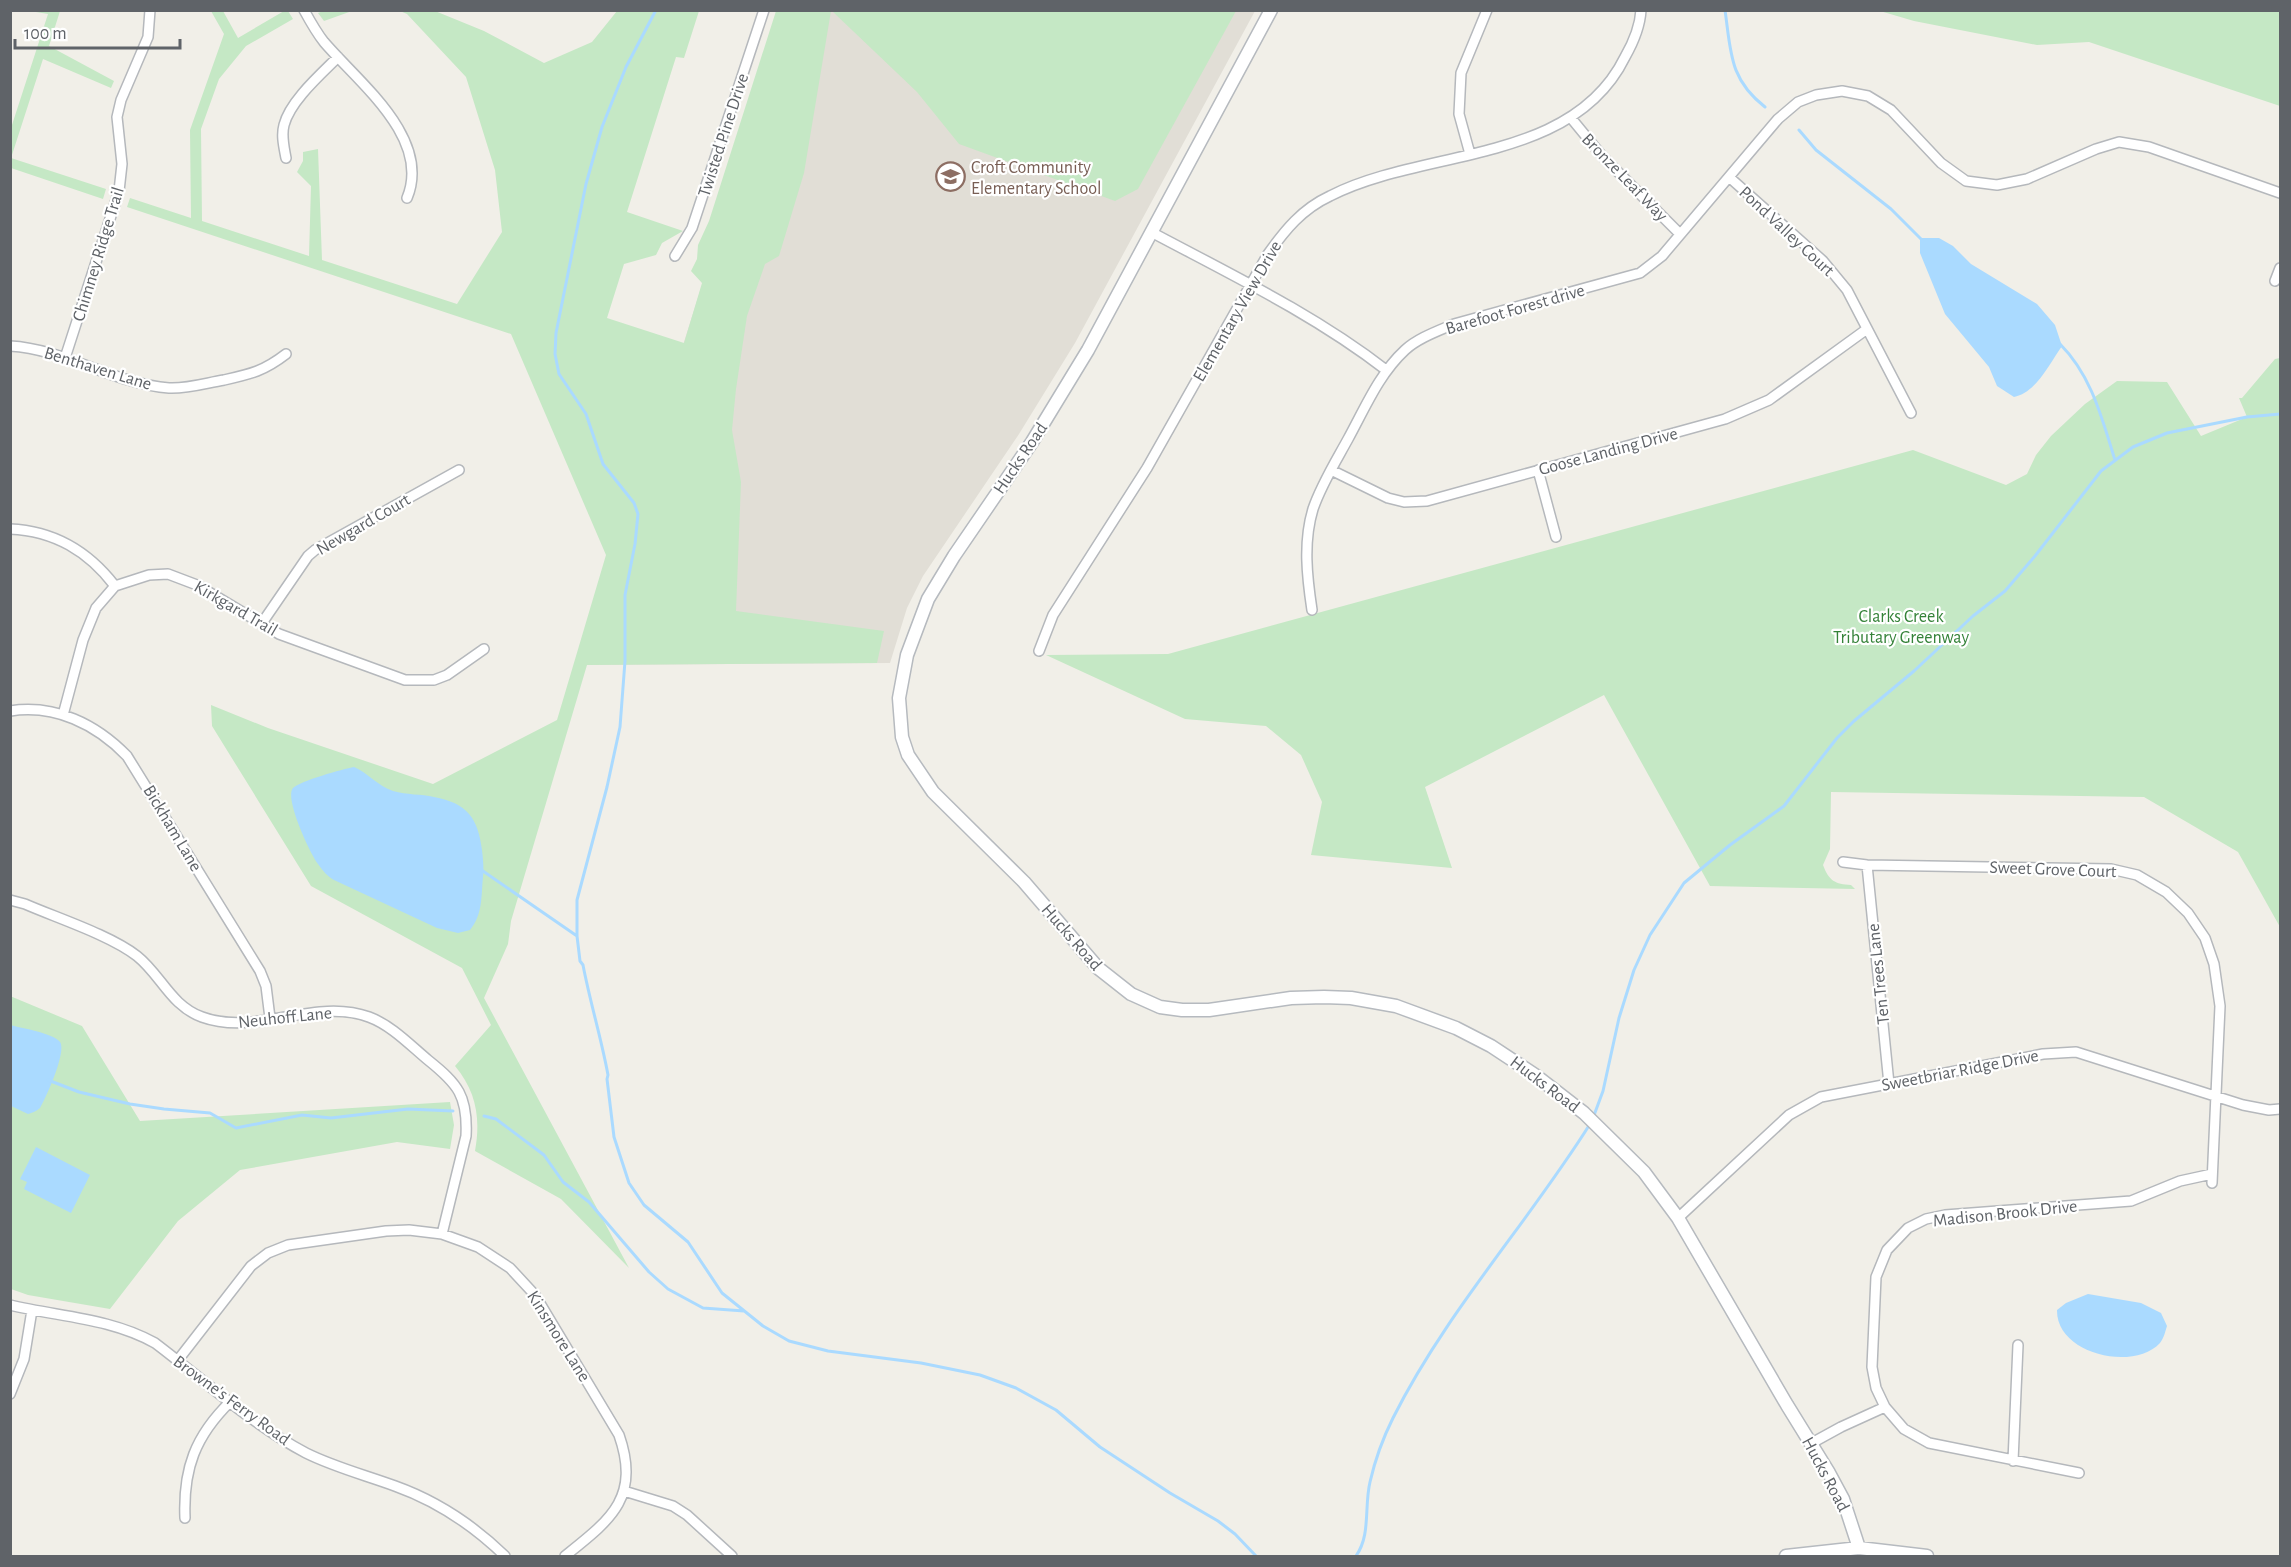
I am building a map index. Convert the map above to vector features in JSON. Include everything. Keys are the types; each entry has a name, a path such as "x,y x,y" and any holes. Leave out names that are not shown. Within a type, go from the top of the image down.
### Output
{"main road":[{"name":"Hucks Road","path":"1271,10 1153,233 1059,401 954,556 928,599 907,655 899,698 902,737 908,755 933,792 1024,882 1098,968 1131,994 1160,1007 1182,1010 1209,1010 1291,998 1324,997 1351,998 1396,1006 1456,1028 1491,1046 1584,1113 1644,1173 1678,1218 1843,1499 1858,1548"},
{"path":"1786,1557 1858,1548 1927,1557"}],"street":[{"name":"Chimney Ridge Trail","path":"65,358 119,191 122,164 117,117 121,100 148,37 150,10"},
{"path":"304,10 322,39 382,103 403,139 410,159 413,178 407,198"},
{"name":"Twisted Pine Drive","path":"675,256 692,228 764,10"},
{"path":"1470,154 1459,114 1461,73 1487,10"},
{"name":"Elementary View Drive","path":"1039,651 1053,615 1147,468 1268,254 1287,228 1308,208 1352,186 1538,135 1571,118 1601,94 1620,69 1633,42 1641,10"},
{"path":"286,158 282,136 286,117 308,88 338,57"},
{"path":"1729,177 1778,119 1798,102 1816,95 1842,91 1868,96 1891,110 1941,163 1966,181 1997,185 2027,179 2096,148 2119,142 2148,147 2280,193"},
{"name":"Bronze Leaf Way","path":"1571,118 1603,157 1680,234"},
{"name":"Barefoot Forest drive","path":"1312,610 1308,582 1307,542 1313,509 1331,470 1386,370 1407,348 1454,324 1640,273 1662,256 1729,177"},
{"name":"Pond Valley Court","path":"1729,177 1823,261 1847,290 1911,413"},
{"path":"1153,233 1331,332 1386,370"},
{"path":"2275,281 2280,268"},
{"name":"Goose Landing Drive","path":"1331,470 1388,498 1427,501 1725,419 1768,400 1867,329"},
{"name":"Benthaven Lane","path":"10,346 30,347 137,382 171,388 206,384 263,370 286,354"},
{"name":"Newgard Court","path":"262,623 308,556 315,550 459,470"},
{"path":"1538,470 1556,537"},
{"path":"10,529 51,537 81,551 100,566 115,586 104,597 88,622 63,715"},
{"name":"Kirkgard Trail","path":"115,586 149,575 168,574 197,585 279,634 405,680 427,681 447,675 484,649"},
{"name":"Bickham Lane","path":"10,711 40,710 63,715 86,724 105,736 126,756 138,771 260,971 266,986 270,1018"},
{"name":"Sweet Grove Court","path":"1843,862 1867,865 2111,868 2137,875 2166,892 2188,913 2205,938 2214,963 2220,1006 2212,1178"},
{"name":"Ten Trees Lane","path":"1867,865 1889,1084"},
{"name":"Neuhoff Lane","path":"10,900 25,904 120,945 142,960 174,999 201,1017 233,1023 335,1010 370,1017 386,1026 451,1078 462,1098 467,1121 466,1136 442,1234"},
{"name":"Sweetbriar Ridge Drive","path":"1678,1218 1789,1115 1821,1097 2043,1054 2076,1052 2243,1105 2269,1110 2280,1108"},
{"name":"Madison Brook Drive","path":"2079,1473 1929,1443 1904,1429 1885,1407 1876,1388 1872,1367 1876,1277 1887,1250 1908,1228 1926,1219 1945,1215 2131,1201 2180,1181 2212,1178"},
{"name":"Kinsmore Lane","path":"178,1360 251,1266 275,1249 288,1245 386,1231 409,1230 442,1234 467,1242 497,1258 510,1268 535,1295 619,1435 624,1451 627,1467 624,1491 615,1511 607,1521 565,1557"},
{"name":"Browne's Ferry Road","path":"10,1305 126,1329 155,1343 267,1430 307,1453 337,1466 397,1486 446,1510 473,1528 506,1557"},
{"path":"10,1394 24,1359 32,1310"},
{"path":"2013,1461 2018,1345"},
{"path":"185,1518 186,1483 193,1454 206,1429 231,1401"},
{"path":"1810,1444 1885,1407"},
{"path":"624,1491 672,1506 687,1515 732,1557"}],"shaded area":[{"name":"Croft Community Elementary School","path":"789,11 1255,11 1075,343 1019,434 923,576 907,608 890,663 587,665 670,386"}],"green space":[{"path":"326,10 352,11 324,21 318,13"},
{"path":"30,11 60,11 49,46 114,81 111,88 43,59 11,158 11,128 48,14"},
{"path":"211,11 223,11 238,38 284,11 288,11 293,19 246,46 219,79 201,129 202,221 309,256 311,186 297,172 303,161 303,152 318,149 322,260 457,304 502,232 495,170 466,77 407,14 400,11 435,11 484,31 544,63 592,42 617,11 699,11 684,58 676,57 627,212 683,231 662,243 656,255 624,264 607,318 684,343 702,283 691,271 697,259 698,245 709,221 776,11 831,11 804,173 779,256 765,264 747,316 732,430 741,482 736,611 884,631 877,663 587,665 511,921 508,944 484,998 629,1268 561,1199 475,1151 477,1116 475,1106 468,1085 455,1066 491,1025 462,968 311,886 212,726 211,705 268,728 433,784 557,720 606,555 511,334 127,207 130,198 191,218 190,130 224,34"},
{"path":"832,11 1236,11 1138,189 1115,201 959,144 917,92"},
{"path":"1880,11 2280,11 2280,106 2089,42 2037,45 1914,21"},
{"path":"11,158 106,189 103,199 11,168"},
{"name":"Clarks Creek Tributary Greenway","path":"2280,358 2280,927 2238,852 2144,797 1831,792 1830,849 1823,865 1833,881 1851,885 1855,889 1710,886 1604,695 1425,787 1452,868 1311,855 1322,802 1301,755 1266,726 1185,719 1046,655 1168,654 1913,450 2006,485 2027,474 2036,455 2051,436 2085,404 2117,381 2167,382 2201,436 2247,417 2239,398 2242,398 2275,359"},
{"path":"10,996 82,1026 140,1121 450,1102 454,1125 450,1149 397,1142 240,1170 178,1221 110,1309 28,1295 11,1289"}],"water":[{"path":"1920,238 1939,238 1953,246 1971,264 2037,304 2055,325 2062,346 2036,384 2029,390 2014,397 1997,386 1989,367 1945,314 1920,253"},
{"path":"354,767 393,791 429,796 455,803 463,808 474,821 480,839 483,867 479,911 470,930 458,933 437,928 334,880 318,864 309,849 295,814 291,794 293,788 312,779"},
{"path":"10,1025 51,1036 60,1042 61,1055 43,1103 39,1109 28,1114 11,1106"},
{"path":"36,1147 90,1175 71,1213 24,1189 27,1182 20,1179"},
{"path":"2088,1294 2141,1303 2161,1313 2167,1326 2160,1343 2148,1352 2115,1357 2098,1354 2082,1347 2069,1338 2060,1325 2057,1310 2066,1303"}],"waterway":[{"path":"656,10 626,67 602,127 586,184 556,333 555,354 559,374 586,414 603,464 634,503 638,514 625,595 625,661 620,727 607,787 577,900 580,961 583,965 608,1075 614,1137 629,1183 644,1205 688,1242 722,1293 763,1326 789,1341 828,1351 921,1363 980,1375 1016,1388 1056,1410 1100,1447 1218,1521 1235,1534 1256,1556"},
{"path":"1725,10 1731,52 1738,75 1753,97 1765,107"},
{"path":"1799,130 1816,150 1891,209 1921,239"},
{"path":"2060,344 2071,356 2088,384 2115,460"},
{"path":"1593,1118 1603,1091 1619,1018 1634,970 1650,935 1684,883 1730,845 1784,806 1837,738 1854,721 1914,671 1973,616 2005,591 2101,471 2133,447 2167,433 2247,417 2280,414"},
{"path":"480,869 577,936"},
{"path":"48,1080 79,1092 130,1104 210,1113 236,1128 302,1115 331,1118 408,1109 453,1111"},
{"path":"484,1116 496,1119 544,1155 563,1182 589,1202 649,1272 668,1289 703,1308 744,1311"},
{"path":"1356,1556 1364,1539 1368,1491 1380,1449 1393,1418 1414,1379 1462,1304 1541,1197 1590,1124"}],"place":[{"name":"Croft Community Elementary School","path":"950,177"}]}
